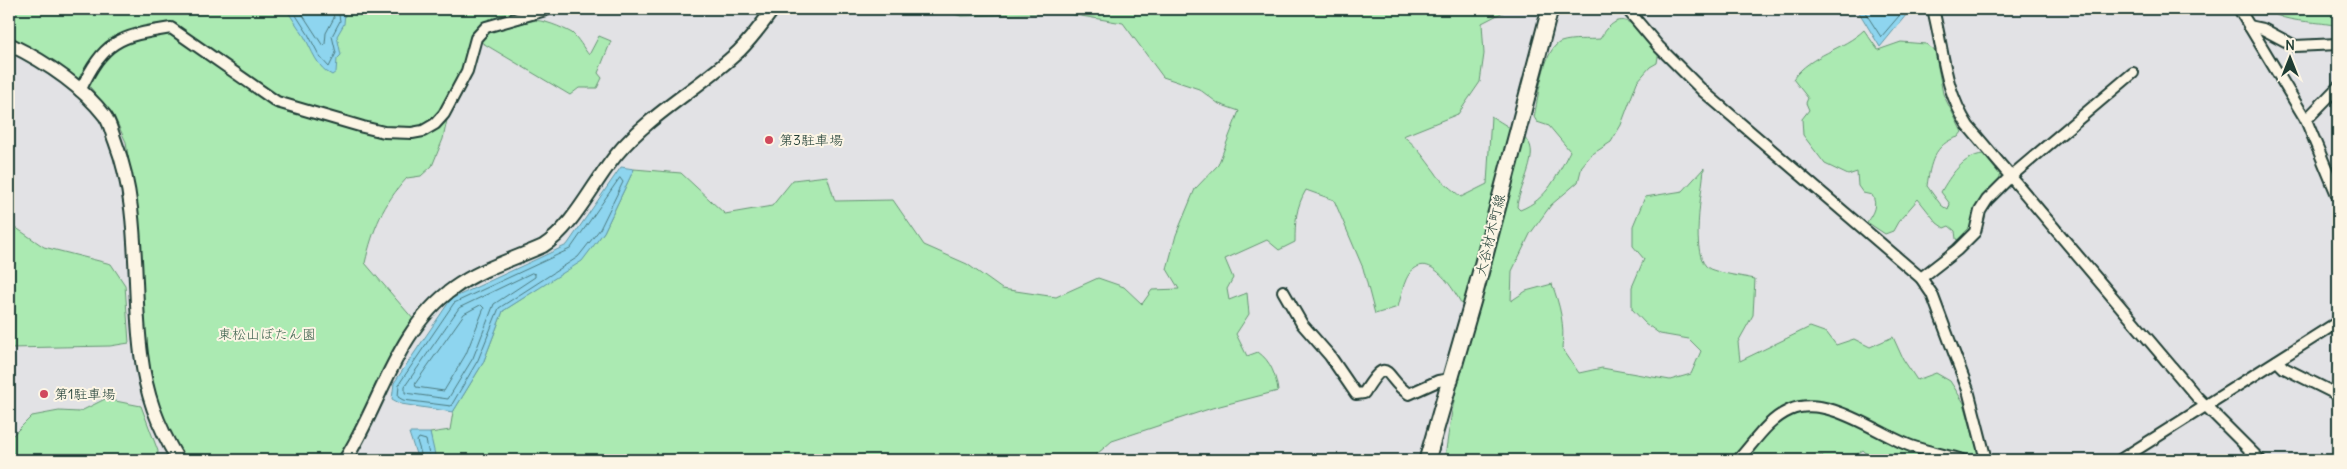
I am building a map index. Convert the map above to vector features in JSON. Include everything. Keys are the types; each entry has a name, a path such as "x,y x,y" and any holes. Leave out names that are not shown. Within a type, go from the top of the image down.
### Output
{"main road":[{"name":"大谷材木町線","path":"1427,460 1451,378 1550,9"}],"street":[{"path":"80,91 98,56 110,46 142,32 171,28 277,102 384,132 412,133 423,131 435,124 444,114 467,70 476,38 486,27 549,9"},
{"path":"345,460 356,443 399,353 428,310 440,298 467,279 543,246 554,239 569,222 594,182 618,152 662,113 740,50 773,9"},
{"path":"1627,9 1659,47 1704,92 1921,278 1932,294 1968,390 1986,460"},
{"path":"1933,9 1946,77 1954,100 1977,139 2206,407 2260,460"},
{"path":"2239,9 2306,120 2338,197"},
{"path":"2249,26 2263,29 2290,45 2338,44"},
{"path":"9,44 31,55 70,81 106,118 122,160 131,216 141,353 146,386 159,428 178,460"},
{"path":"1921,278 1957,250 1975,232 1980,211 1987,200 2010,177 2133,72"},
{"path":"2306,120 2338,87"},
{"path":"1283,291 1302,324 1330,356 1356,394 1364,393 1372,378 1385,371 1391,374 1401,389 1409,394 1438,381 1451,378"},
{"path":"2120,460 2338,322"},
{"path":"2277,361 2284,368 2338,395"},
{"path":"1738,460 1774,419 1798,407 1812,407 1865,422 1911,446 1963,460"}],"green space":[{"name":"東松山ぼたん園","path":"9,9 520,9 520,16 479,27 478,30 498,30 535,20 546,22 572,33 589,55 599,36 611,41 598,73 602,78 597,88 579,88 570,95 481,42 447,120 443,139 432,166 421,176 407,178 391,197 372,239 365,263 414,320 373,389 349,439 336,460 183,460 158,407 147,351 137,218 126,142 114,116 81,76 79,79 9,35","holes":["174,24 230,65 171,33 154,26"]},
{"path":"938,9 1509,9 1482,23 1484,54 1480,82 1458,114 1403,136 1416,148 1440,179 1461,197 1487,184 1491,116 1506,125 1527,140 1531,149 1529,165 1518,200 1517,207 1520,210 1538,200 1545,193 1570,151 1549,126 1537,122 1534,117 1542,75 1550,54 1555,46 1561,42 1600,39 1608,28 1616,22 1630,23 1659,51 1657,63 1650,67 1637,82 1621,125 1611,142 1591,155 1582,166 1578,182 1551,205 1530,234 1512,271 1511,301 1526,291 1552,284 1561,316 1563,331 1562,348 1579,373 1602,368 1670,380 1691,374 1701,351 1689,339 1660,334 1645,323 1632,309 1632,287 1644,259 1633,246 1633,226 1645,197 1683,191 1704,168 1698,222 1698,238 1703,263 1715,271 1755,279 1753,315 1738,342 1740,361 1810,327 1827,333 1836,345 1854,339 1870,347 1893,337 1903,359 1917,380 1936,373 1950,381 1964,403 1980,460 1874,460 1863,450 1849,460 1826,460 1822,455 1809,460 1451,460 1445,457 1456,390 1470,331 1468,319 1458,297 1442,276 1434,269 1425,265 1417,267 1409,274 1402,290 1398,307 1375,314 1363,268 1334,200 1306,190 1300,202 1297,215 1295,242 1279,250 1267,240 1225,259 1233,278 1227,289 1229,300 1247,293 1249,314 1236,334 1247,356 1258,352 1270,364 1278,391 1212,408 1112,441 1090,460 434,460 430,433 450,430 453,412 483,363 503,311 582,260 604,232 634,169 681,173 725,214 772,206 793,180 827,176 835,201 893,200 924,245 967,264 1002,289 1056,297 1098,278 1124,287 1142,304 1152,290 1179,289 1167,269 1176,235 1195,189 1218,165 1239,111 1219,104 1199,89 1163,77 1123,23 1063,13 961,16"},
{"path":"2275,9 2338,9 2338,26 2283,18 2276,15"},
{"path":"1864,30 1878,50 1901,42 1926,44 1935,51 1943,94 1962,132 1958,137 1950,140 1938,150 1932,163 1927,186 1941,205 1948,210 1950,204 1941,192 1953,173 1969,159 1983,154 2000,175 2000,180 1977,208 1971,222 1973,228 1961,242 1956,239 1955,231 1949,226 1944,228 1937,223 1918,199 1898,222 1893,231 1885,234 1867,222 1873,212 1875,202 1872,195 1863,193 1858,186 1857,172 1848,175 1825,164 1803,135 1802,119 1809,110 1806,103 1808,98 1793,79 1809,64 1847,43"},
{"path":"9,223 44,247 111,264 125,285 129,343 110,346 9,348"},
{"path":"105,399 141,406 158,451 157,460 9,460 9,439 32,416 59,411 79,412"}],"water":[{"path":"286,9 341,9 345,12 344,24 337,36 341,55 337,59 336,72 332,75 322,68"},
{"path":"1857,9 1911,9 1880,47"},
{"path":"621,167 634,169 604,232 582,261 503,311 483,363 453,412 401,404 392,399 394,383 451,299 567,245"},
{"path":"409,433 430,433 435,455 434,460 418,460"}],"place":[{"name":"第3駐車場","path":"769,140"},
{"name":"第1駐車場","path":"44,394"}]}
